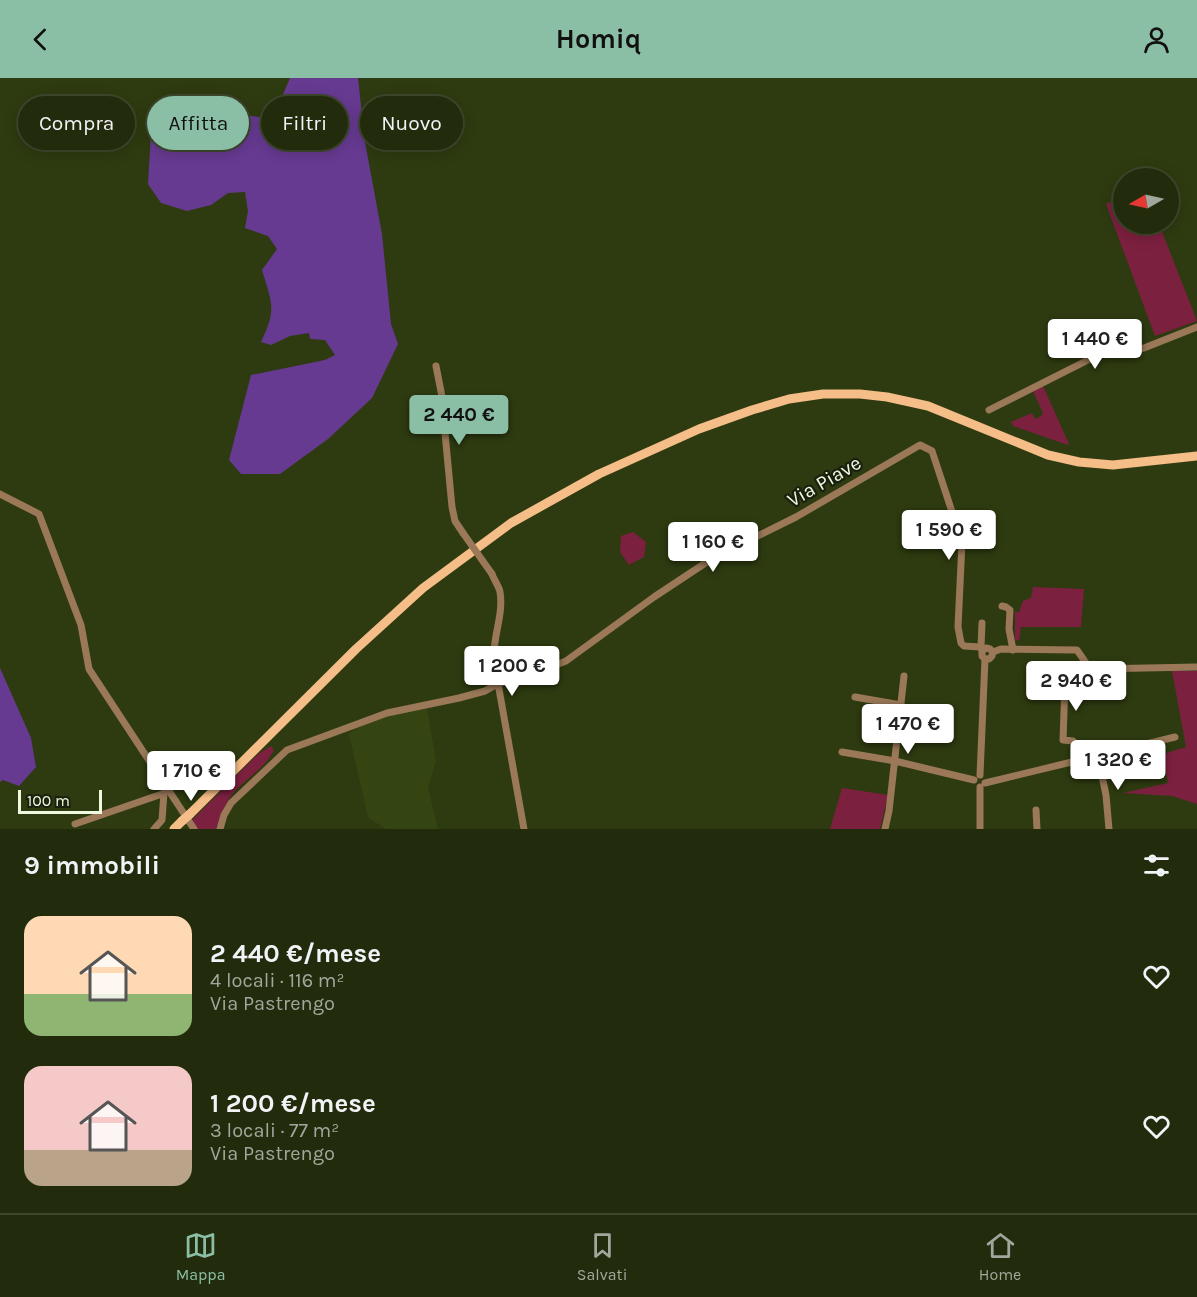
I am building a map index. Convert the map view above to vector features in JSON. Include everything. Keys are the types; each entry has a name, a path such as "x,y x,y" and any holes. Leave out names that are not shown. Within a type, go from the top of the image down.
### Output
{"main road":[{"path":"174,829 356,649 414,596 511,523 599,474 699,429 789,399 823,394 860,394 928,406 1048,455 1079,462 1113,465 1197,458"}],"street":[{"path":"989,410 1098,355 1144,348 1197,327"},
{"path":"436,366 447,422 452,507 455,521 492,574 500,590 501,607 493,650 497,685 524,829"},
{"name":"Via Piave","path":"220,829 231,803 287,750 387,713 459,699 566,661 654,597 713,558 796,517 842,488 920,445 932,451 962,542 958,627 960,643 983,652"},
{"path":"0,494 39,514 81,625 89,669 165,791 194,829"},
{"path":"1002,606 1010,610 1009,629 1013,650"},
{"path":"977,777 983,652 982,623"},
{"path":"983,652 986,648 993,652 1077,650 1088,666 1094,669 1197,667"},
{"path":"1082,761 1073,741 1063,740 1065,684 1082,678 1088,666"},
{"path":"885,829 890,811 904,676"},
{"path":"855,697 901,705"},
{"path":"982,785 1175,737"},
{"path":"842,752 984,777 980,829"},
{"path":"1098,757 1106,795 1109,829"},
{"path":"75,824 165,791"},
{"path":"154,829 162,820 165,791"},
{"path":"1036,810 1037,829"}],"shaded area":[{"path":"290,78 358,78 360,150 366,150 382,234 391,324 398,344 372,398 328,439 280,474 241,474 229,460 251,375 325,360 335,355 325,340 310,339 309,333 290,336 271,345 261,342 271,314 262,270 277,249 268,236 245,228 248,211 245,192 228,193 211,205 187,211 161,203 148,184 150,150 249,150 249,115 261,117 261,150 348,150 348,96 282,96"},
{"path":"1113,201 1113,223 1106,204"},
{"path":"1117,234 1163,234 1197,321 1155,336"},
{"path":"1043,386 1068,445 1013,426 1011,422 1032,413 1035,419 1041,416 1043,413 1033,391"},
{"path":"633,532 646,542 644,557 629,565 620,552 621,536"},
{"path":"1033,587 1084,589 1081,627 1021,627 1019,640 1015,641 1015,612 1019,612 1023,601 1031,598"},
{"path":"0,668 31,738 36,767 19,786 3,780 0,782"},
{"path":"1172,671 1197,671 1197,804 1172,796 1123,793 1168,783 1163,754 1186,747"},
{"path":"427,708 436,761 428,788 438,829 386,829 368,817 349,734 362,724 383,716"},
{"path":"271,746 274,750 266,762 235,791 229,800 216,829 196,829 191,821 258,754"},
{"path":"842,788 888,795 880,829 830,829"}]}
